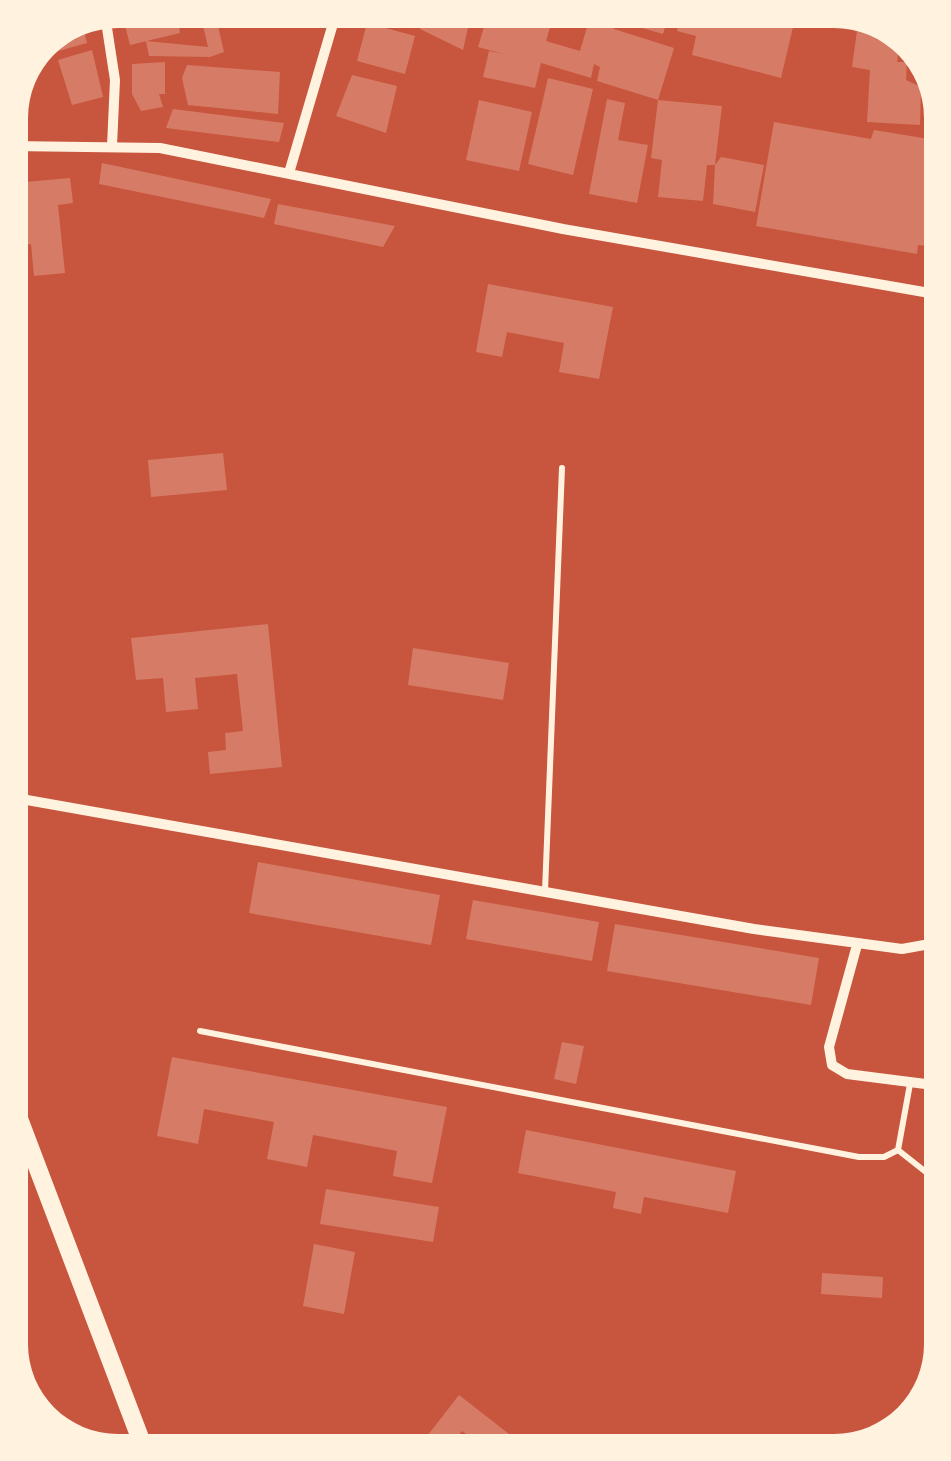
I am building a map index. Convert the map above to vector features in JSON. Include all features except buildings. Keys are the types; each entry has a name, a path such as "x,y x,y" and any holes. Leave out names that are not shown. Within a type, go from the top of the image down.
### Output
{"main road":[{"path":"28,1142 138,1433"}],"street":[{"path":"289,173 331,28"},
{"path":"107,29 115,80 112,146"},
{"path":"28,146 160,148 563,229 924,292"},
{"path":"28,800 857,944 902,949 924,945"},
{"path":"857,944 829,1047 832,1065 847,1074 924,1085"}],"lane":[{"path":"545,890 562,468"},
{"path":"200,1031 858,1157 884,1157 898,1150"},
{"path":"898,1150 910,1084"},
{"path":"898,1150 924,1171"}]}
